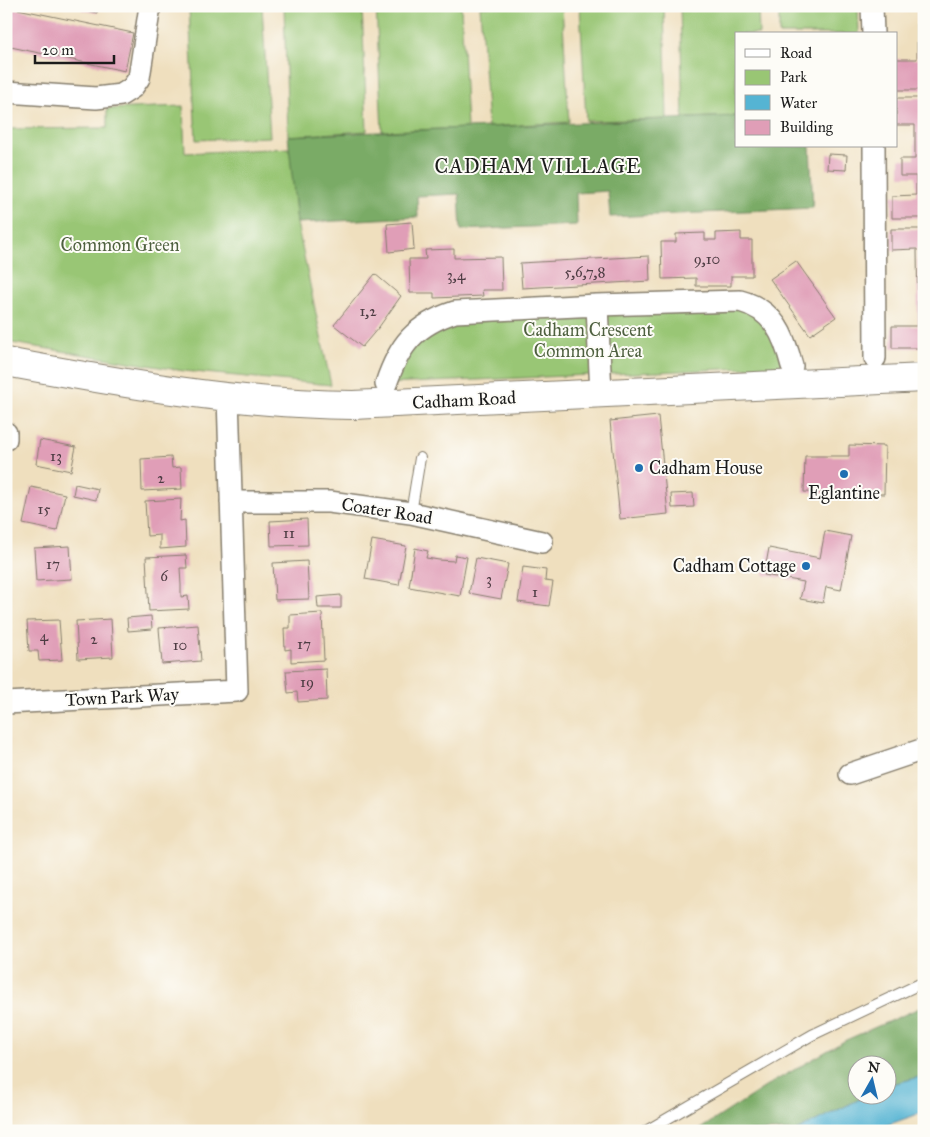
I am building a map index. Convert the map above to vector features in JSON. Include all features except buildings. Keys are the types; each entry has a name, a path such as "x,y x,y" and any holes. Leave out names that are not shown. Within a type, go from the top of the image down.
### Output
{"street":[{"path":"6,92 96,98 121,95 132,88 140,78 150,6"},
{"path":"872,6 873,32"},
{"path":"874,148 875,358"},
{"path":"386,384 395,358 408,340 420,327 436,318 455,312 597,305 740,301 750,304 763,310 778,328 785,339 792,366"},
{"path":"597,305 601,394"},
{"name":"Cadham Road","path":"6,362 114,382 316,405 601,394 924,378"},
{"path":"228,396 231,502"},
{"path":"6,433 6,439"},
{"name":"Coater Road","path":"231,502 329,502 410,512 542,542"},
{"name":"Town Park Way","path":"6,703 237,691 231,502"},
{"path":"6,696 6,703"},
{"path":"850,774 924,749"}],"lane":[{"path":"410,512 420,458"},
{"path":"646,1131 812,1035 924,982"}],"green space":[{"path":"262,6 270,137 196,140 189,9"},
{"path":"284,6 362,6 367,131 288,136"},
{"path":"376,6 461,6 467,128 382,131"},
{"path":"480,6 562,6 569,122 488,127"},
{"path":"580,6 664,6 667,119 586,121"},
{"path":"680,6 758,6 759,32 735,32 735,116 683,118"},
{"path":"779,6 858,6 859,32 779,32"},
{"name":"Common Green","path":"183,106 185,153 290,148 297,223 331,385 184,371 6,342 6,129 107,128 107,109"},
{"path":"735,116 735,148 810,148 813,208 610,217 608,191 576,193 577,225 461,230 459,194 417,196 418,217 297,223 288,136"},
{"name":"Cadham Crescent Common Area","path":"750,304 792,366 386,384 436,318"},
{"path":"924,1006 924,1076 898,1082 898,1054 848,1054 848,1104 850,1104 796,1131 697,1131 773,1082 846,1040"}],"water":[{"path":"924,1076 924,1112 870,1131 796,1131 850,1104 898,1104 898,1082"}],"place":[{"name":"Cadham House","path":"639,468"},
{"name":"Eglantine","path":"844,474"},
{"name":"Cadham Cottage","path":"806,566"}],"district":[{"name":"CADHAM VILLAGE","path":"538,166"}]}
